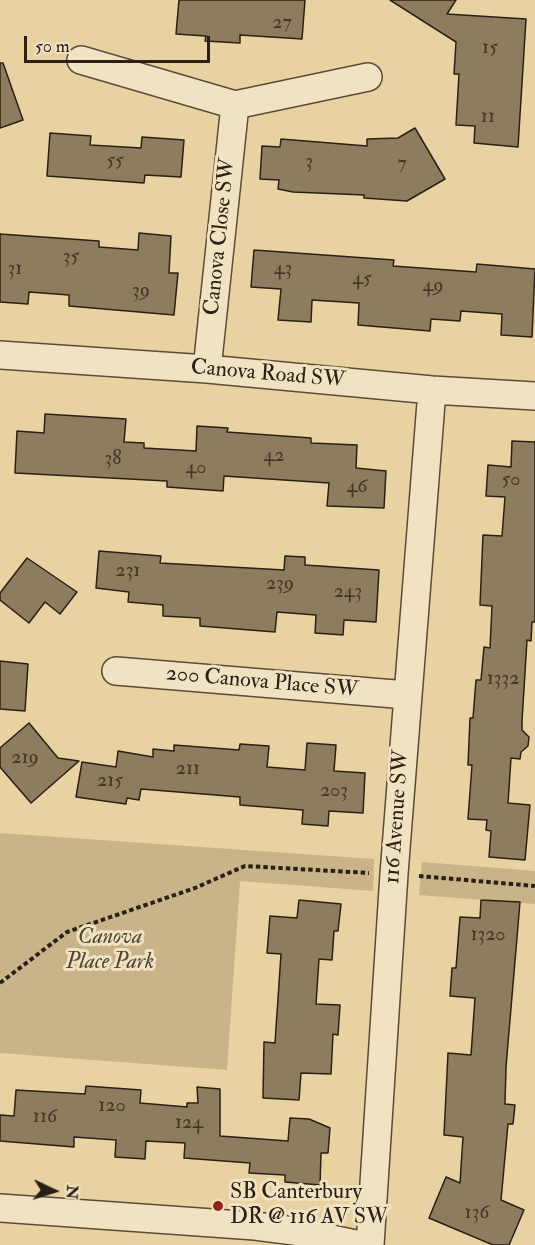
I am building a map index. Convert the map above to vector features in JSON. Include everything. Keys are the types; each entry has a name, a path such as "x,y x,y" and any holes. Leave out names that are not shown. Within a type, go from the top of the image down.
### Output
{"street":[{"path":"81,60 235,105 368,77"},
{"name":"Canova Close SW","path":"207,369 235,105"},
{"name":"Canova Road SW","path":"0,355 207,369 432,390 535,396"},
{"name":"116 Avenue SW","path":"370,1245 394,874 432,390"},
{"name":"200 Canova Place SW","path":"116,671 407,695"},
{"path":"0,1208 255,1226 294,1231 360,1245"}],"path":[{"path":"0,983 67,932 195,888 245,866 394,874 535,886"}],"green space":[{"name":"Canova Place Park","path":"0,833 374,859 373,891 240,881 227,1070 0,1053"},
{"path":"422,862 535,871 535,904 419,895"}],"building":[{"path":"179,0 305,0 302,39 240,35 240,43 205,41 206,36 176,34"},
{"path":"390,0 456,0 447,14 526,19 518,147 474,143 475,126 456,125 459,74 454,74 456,42"},
{"path":"0,63 3,63 23,120 0,128"},
{"path":"415,128 445,179 407,201 364,198 364,195 293,192 278,189 279,180 260,179 262,146 280,147 281,139 367,146 367,139 398,138"},
{"path":"50,133 91,136 90,145 141,148 142,137 184,140 181,177 145,175 144,183 47,176"},
{"path":"139,233 171,236 169,273 178,273 174,315 69,306 69,295 29,292 28,304 0,302 0,234 99,241 99,247 138,250"},
{"path":"254,250 394,260 393,266 476,272 477,264 535,269 532,337 501,335 502,314 461,311 460,321 431,319 430,331 358,325 359,303 312,300 311,322 278,320 281,289 251,287"},
{"path":"45,414 126,419 124,442 144,443 144,448 196,451 197,426 228,428 227,432 311,438 311,443 357,445 356,468 386,471 384,508 327,506 329,483 224,476 223,491 167,487 167,481 15,473 17,431 44,433"},
{"path":"512,441 535,442 535,622 532,622 531,641 527,640 522,721 522,730 529,737 528,746 521,752 520,759 511,758 508,803 530,805 525,860 489,857 491,831 486,830 487,820 468,819 472,765 468,765 470,718 473,718 476,680 481,680 484,647 490,648 492,606 480,605 483,535 502,536 505,497 486,496 488,465 511,467"},
{"path":"99,551 161,556 160,563 284,570 285,556 305,557 305,565 379,570 376,622 344,620 343,635 315,633 316,615 277,612 275,632 200,626 200,618 163,616 163,605 128,602 129,592 96,588"},
{"path":"27,558 77,592 60,614 45,602 29,623 0,600 0,593"},
{"path":"0,661 28,664 25,711 0,709"},
{"path":"29,723 58,758 79,761 31,803 0,767 0,748"},
{"path":"307,743 336,745 334,771 365,773 363,813 329,811 328,826 302,824 303,810 240,805 240,797 141,789 139,800 127,798 126,804 76,797 82,762 116,767 118,751 153,757 153,749 174,751 174,745 239,750 240,744 269,746 267,767 305,770"},
{"path":"299,900 341,904 338,931 334,931 332,960 319,959 316,1004 340,1005 338,1035 333,1034 331,1074 301,1073 299,1100 263,1098 264,1042 275,1043 281,954 267,953 270,916 297,918"},
{"path":"481,900 520,902 505,1104 515,1105 513,1124 508,1124 501,1200 524,1210 509,1245 493,1245 429,1218 446,1177 460,1183 463,1137 444,1135 448,1053 471,1055 475,998 450,996 452,968 456,968 460,917 480,918"},
{"path":"86,1086 141,1090 140,1103 187,1107 187,1103 198,1103 197,1087 220,1089 220,1136 288,1141 290,1118 309,1119 330,1128 328,1153 321,1153 320,1185 285,1182 285,1175 249,1173 250,1163 184,1158 185,1143 146,1141 145,1159 115,1157 116,1140 74,1137 74,1147 0,1141 0,1115 14,1116 16,1090 85,1094"}],"place":[{"name":"SB Canterbury DR @ 116 AV SW","path":"218,1206"}]}
